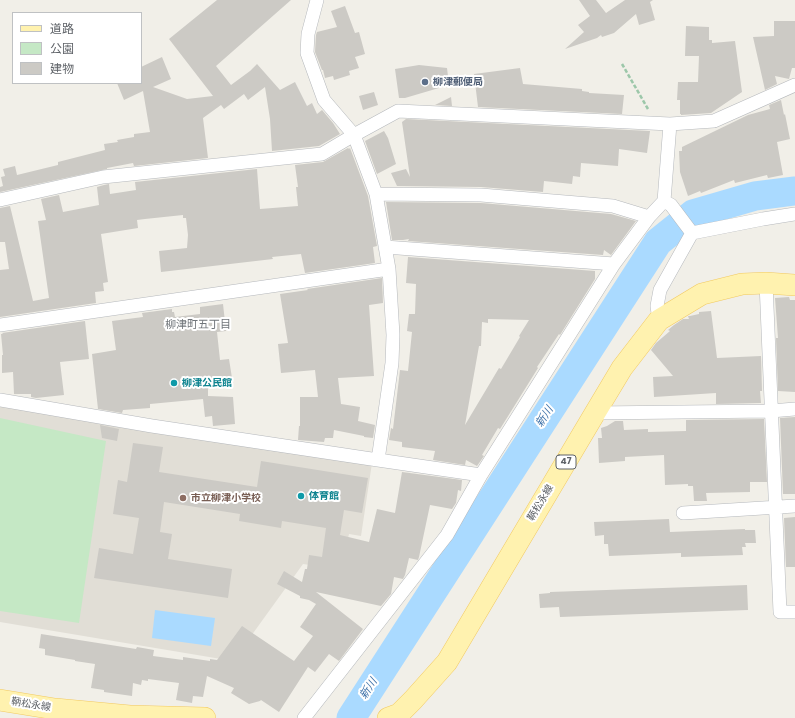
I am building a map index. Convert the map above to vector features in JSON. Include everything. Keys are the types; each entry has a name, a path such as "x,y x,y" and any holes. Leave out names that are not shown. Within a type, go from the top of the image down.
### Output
{"main road":[{"name":"鞆松永線","path":"397,717 447,662 622,368 659,320 702,294 742,284 766,283 795,285"},
{"name":"鞆松永線","path":"0,700 55,709 130,716 205,718"}],"street":[{"path":"317,0 308,34 307,53 324,100 354,135 376,194 390,269 394,335 392,363 378,460"},
{"path":"0,200 103,177 322,154 398,111 664,124 714,121 795,85"},
{"path":"664,124 668,203 692,233"},
{"path":"376,194 481,195 613,206 649,217"},
{"path":"304,718 447,535 481,475 614,264 649,217 668,203"},
{"path":"659,320 656,306 660,290 692,233 795,214"},
{"path":"385,247 614,264"},
{"path":"0,325 390,269"},
{"path":"766,283 770,411 776,507 780,612 795,612"},
{"path":"0,400 152,426 481,475"},
{"path":"595,413 770,411 795,409"},
{"path":"683,513 795,506"}],"path":[{"path":"622,64 664,124"}],"shaded area":[{"name":"市立柳津小学校","path":"0,403 372,463 361,536 349,534 341,569 303,564 233,661 0,622"}],"green space":[{"path":"0,418 106,441 79,623 0,611"}],"water":[{"path":"155,610 215,618 211,646 152,638"}],"building":[{"path":"217,0 291,0 216,66 231,85 257,64 280,90 295,82 307,106 312,103 317,114 322,110 340,134 319,146 272,151 270,119 265,87 248,100 244,94 224,109 221,105 203,118 208,158 134,166 133,163 0,192 0,187 3,186 1,177 5,176 3,169 15,166 17,175 58,165 58,162 105,150 104,144 118,142 117,140 134,137 134,134 150,132 143,91 124,100 117,84 142,84 142,67 162,57 171,79 153,87 187,99 213,96 169,39"},
{"path":"579,0 596,0 606,13 625,0 653,0 650,2 655,20 639,25 636,14 614,33 602,37 601,35 597,38 565,49 584,32 578,25 590,16"},
{"path":"345,6 355,33 359,32 365,54 355,57 359,68 349,71 350,75 334,80 333,76 325,78 315,52 316,35 317,32 337,27 331,11"},
{"path":"774,21 795,21 795,68 792,68 789,79 775,76 777,84 765,90 753,37 774,36"},
{"path":"686,26 709,27 709,40 712,40 712,43 735,41 742,92 711,113 680,114 680,100 677,100 678,82 698,82 699,56 685,56"},
{"path":"419,65 447,68 449,85 405,98 399,98 395,69"},
{"path":"520,68 523,84 582,89 582,91 589,93 624,95 622,114 478,107 474,74"},
{"path":"374,92 378,105 363,110 359,96"},
{"path":"451,97 452,106 435,105"},
{"path":"781,100 790,139 777,142 783,175 768,178 767,175 735,183 734,180 701,193 700,191 688,196 680,172 679,151 682,151 682,147 748,115 770,109 769,105"},
{"path":"406,119 650,131 647,153 619,149 618,166 581,163 580,177 573,176 572,184 544,181 543,192 481,187 397,186 391,173 406,169 410,177 402,122"},
{"path":"384,131 388,138 396,164 377,174 365,141"},
{"path":"350,148 368,196 377,246 373,247 375,263 305,273 301,254 272,257 273,259 161,272 159,251 187,248 188,235 186,218 183,218 183,215 137,220 138,228 101,234 108,282 103,283 104,291 95,292 96,303 0,317 0,270 9,269 5,242 0,242 0,208 10,206 33,301 49,298 38,221 46,220 41,199 59,195 63,212 99,205 97,187 104,185 109,184 110,194 136,190 135,182 257,169 260,209 298,206 296,187 298,187 295,165 323,162"},
{"path":"386,202 481,203 611,214 636,221 611,255 604,250 603,255 408,241 409,239 392,240"},
{"path":"408,257 595,271 595,279 560,335 559,334 537,367 538,368 500,429 498,428 482,455 484,456 477,466 466,460 465,465 433,460 435,451 402,447 402,442 389,440 391,428 393,429 400,370 408,371 412,332 407,331 409,314 415,314 416,284 406,283","holes":["488,319 529,320 501,369 499,368 465,425 479,346 481,346 482,322 488,323"]},
{"path":"382,278 383,303 369,305 374,376 338,378 341,404 360,407 358,421 375,425 373,438 334,430 333,438 325,438 324,442 298,440 300,426 300,397 318,397 315,370 281,373 278,344 288,343 280,294"},
{"path":"789,297 790,300 795,300 795,392 778,391 776,338 778,338 775,298"},
{"path":"223,304 226,331 217,332 220,360 229,359 232,378 208,380 208,396 233,397 235,424 213,426 212,416 205,417 203,399 150,404 150,408 123,410 122,413 98,409 92,354 116,350 112,321 143,317 142,313 172,309 175,317 200,314 200,307"},
{"path":"711,311 717,358 761,356 761,403 716,404 716,393 654,397 653,377 673,376 651,350 656,343 670,331 668,330 683,319 689,319 688,316 699,314 699,312"},
{"path":"85,321 89,359 60,362 64,395 36,398 31,397 31,394 14,394 13,372 2,373 3,355 1,334"},
{"path":"795,417 795,494 783,494 780,418"},
{"path":"764,419 767,482 750,482 750,492 706,493 707,501 694,501 693,486 688,486 688,484 665,485 664,455 625,457 625,461 599,463 598,438 602,438 601,428 615,421 623,421 624,430 648,429 648,432 686,431 686,420"},
{"path":"100,425 119,429 117,441 102,438"},
{"path":"133,443 163,447 159,472 257,487 261,461 368,478 362,513 344,510 340,535 369,542 377,509 395,513 402,472 462,480 461,491 458,490 456,503 452,509 430,505 418,560 409,558 403,579 394,577 391,594 381,606 316,592 363,629 339,661 329,654 315,672 308,667 279,712 261,700 249,704 231,693 234,688 207,676 203,697 193,696 192,703 176,700 179,683 148,679 148,681 142,680 141,685 133,683 132,696 104,692 104,690 91,688 95,664 45,655 45,649 39,648 41,634 136,649 137,647 154,650 153,656 183,660 183,657 210,661 210,659 217,660 242,626 294,661 313,636 300,627 316,604 309,600 300,598 300,596 277,584 284,571 302,582 305,569 307,569 309,555 322,557 326,528 282,521 281,528 239,521 240,514 164,502 160,532 172,534 168,559 232,569 228,598 94,578 99,548 133,554 139,518 113,514 118,480 127,482"},
{"path":"795,517 795,567 786,567 784,518"},
{"path":"669,519 670,532 745,529 755,530 756,543 745,543 746,547 742,547 743,555 681,557 681,553 609,556 608,544 604,544 604,535 595,536 594,522"},
{"path":"747,585 748,610 560,617 559,607 540,608 539,594 550,592"}],"waterway":[{"name":"新川","path":"351,718 658,242 693,214 755,196 795,191"}],"place":[{"name":"柳津郵便局","path":"425,82"},
{"name":"柳津公民館","path":"174,383"},
{"name":"体育館","path":"301,496"},
{"name":"市立柳津小学校","path":"183,498"}],"district":[{"name":"柳津町五丁目","path":"198,325"}]}
